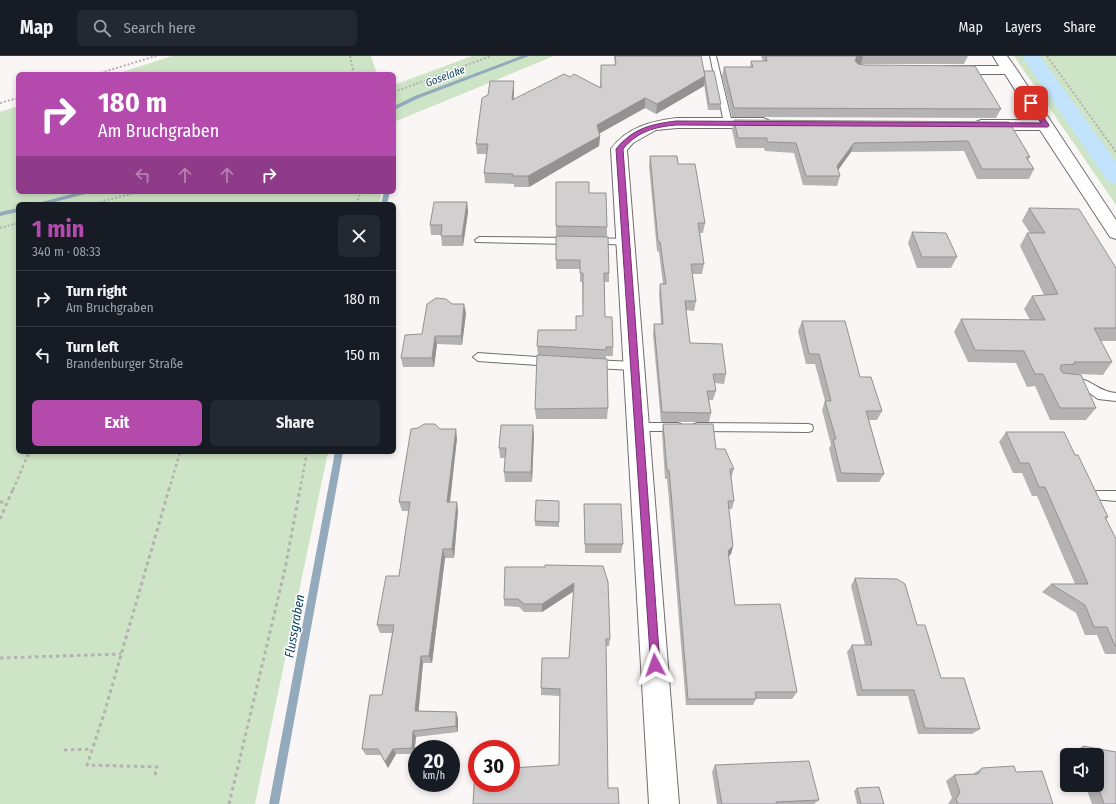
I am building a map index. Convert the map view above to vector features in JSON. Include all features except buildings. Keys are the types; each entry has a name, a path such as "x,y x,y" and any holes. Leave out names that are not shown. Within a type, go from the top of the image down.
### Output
{"street":[{"path":"1000,56 1116,233"},
{"path":"932,70 1010,70"},
{"path":"664,804 620,149 627,140 652,126 676,123 784,124"},
{"path":"966,125 1046,125"}],"lane":[{"path":"713,56 728,123"},
{"path":"479,240 626,242"},
{"path":"478,357 564,362"},
{"path":"580,363 634,366"},
{"path":"1058,381 1082,382 1102,396 1116,397"},
{"path":"638,427 808,428"},
{"path":"1097,496 1116,496"}],"path":[{"path":"104,72 156,56"},
{"path":"350,56 354,72"},
{"path":"396,91 491,56"},
{"path":"1047,56 1116,152"},
{"path":"0,103 16,99"},
{"path":"100,202 130,194"},
{"path":"0,228 16,224"},
{"path":"0,519 28,454"},
{"path":"156,775 157,767 87,765 179,454"},
{"path":"229,804 285,569 307,454"},
{"path":"0,502 7,502"},
{"path":"0,658 121,654"},
{"path":"64,750 92,749"}],"green space":[{"path":"172,56 371,56 376,72 122,72"},
{"path":"472,56 554,56 396,121 396,84"},
{"path":"1014,56 1116,56 1116,205"},
{"path":"16,107 16,194 381,194 380,202 16,202 16,454 328,454 255,804 0,804 0,112"}],"waterway":[{"name":"Goselake","path":"396,107 417,97 526,56"},
{"path":"1031,56 1116,177"},
{"name":"Goselake","path":"48,202 79,194"},
{"name":"Flussgraben","path":"384,202 386,194"},
{"name":"Goselake","path":"0,214 16,210"},
{"name":"Flussgraben","path":"274,804 339,454"}],"route":[{"path":"655,665 620,149 627,140 652,126 676,123 1046,125 1031,103"}]}
